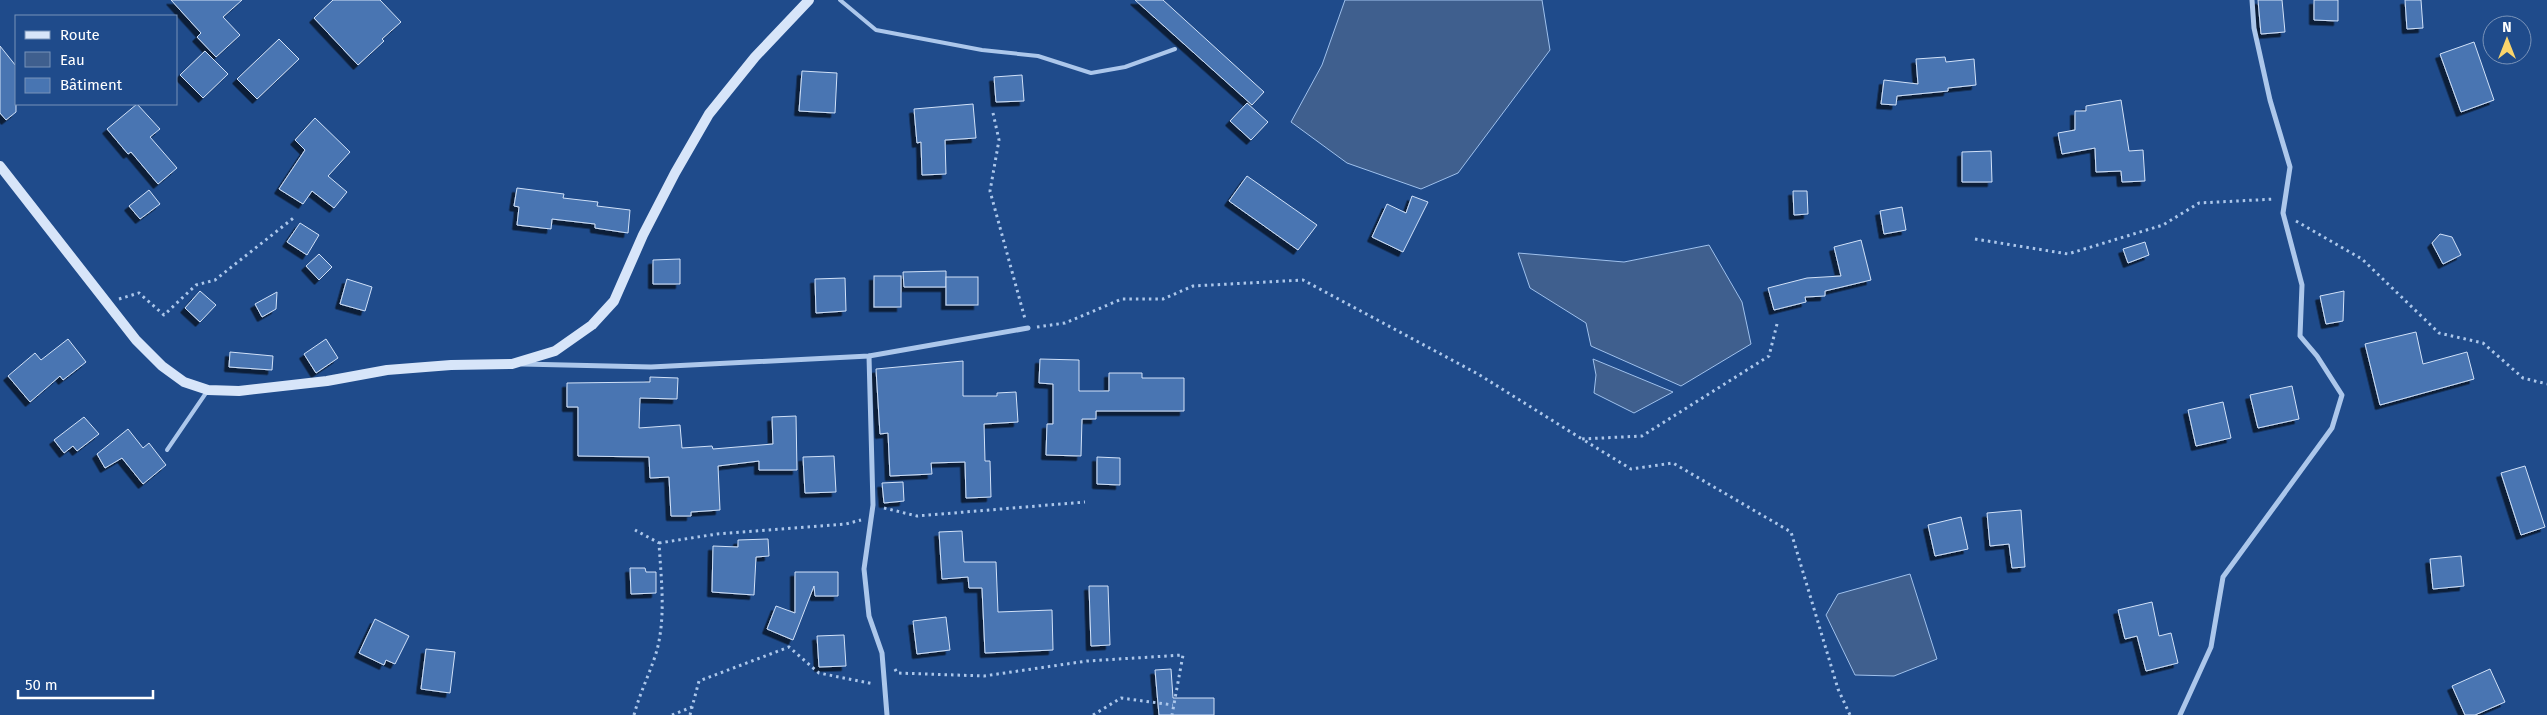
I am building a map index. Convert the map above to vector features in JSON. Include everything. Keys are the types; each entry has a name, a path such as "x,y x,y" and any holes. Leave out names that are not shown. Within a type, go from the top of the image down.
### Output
{"street":[{"path":"512,364 555,351 592,325 614,301 659,204 709,114 755,57 809,0"},
{"path":"2180,715 2211,647 2223,577 2332,428 2342,395 2317,356 2300,336 2302,285 2283,213 2290,167 2270,100 2254,28 2252,0"},
{"path":"0,166 136,340 162,366 184,382 208,390 239,391 405,369 512,364 651,367 869,356 1028,328"},
{"path":"869,356 873,505 864,569 869,616 882,653 887,715"}],"lane":[{"path":"840,0 876,30 982,50 1038,56 1091,72 1125,67 1175,49"},
{"path":"167,450 208,390"}],"path":[{"path":"993,113 999,140 990,191 1028,328 1065,323 1122,299 1163,299 1193,286 1303,280 1478,374 1631,469 1673,463 1792,532 1835,680 1850,715"},
{"path":"1975,238 2068,254 2163,225 2199,203 2285,198"},
{"path":"2283,213 2362,259 2439,332 2483,343 2523,378 2547,384"},
{"path":"107,303 139,293 164,315 196,285 215,280 296,216"},
{"path":"1582,439 1642,436 1769,356 1776,324"},
{"path":"873,505 917,516 1085,502"},
{"path":"635,530 659,543 717,534 846,524 871,517"},
{"path":"634,715 641,689 657,650 662,608 659,543"},
{"path":"690,715 699,681 789,647 819,673 884,687"},
{"path":"882,653 897,673 984,676 1087,661 1183,655 1172,715"},
{"path":"1093,715 1098,710 1121,698 1173,705"},
{"path":"672,715 692,707"}],"water":[{"path":"1345,0 1542,0 1550,50 1458,173 1421,189 1347,163 1291,122 1322,65"},
{"path":"1709,245 1742,302 1751,344 1681,386 1591,346 1586,323 1530,288 1518,253 1624,262"},
{"path":"1593,359 1673,392 1634,413 1594,393 1596,375"},
{"path":"1910,574 1937,659 1894,676 1855,675 1826,615 1838,594"}],"building":[{"path":"171,0 242,0 223,17 240,35 216,57 197,37 201,33"},
{"path":"333,0 380,0 401,22 358,65 314,18"},
{"path":"1135,0 1163,0 1264,92 1252,105"},
{"path":"2258,0 2282,0 2285,32 2261,34"},
{"path":"2314,0 2338,0 2338,21 2314,20"},
{"path":"2405,0 2421,0 2423,28 2407,29"},
{"path":"279,39 299,59 257,99 237,79"},
{"path":"2474,42 2494,100 2461,112 2440,54"},
{"path":"0,46 15,65 16,112 6,120 0,113"},
{"path":"205,51 228,74 203,98 180,75"},
{"path":"1945,57 1946,62 1974,59 1976,85 1948,88 1948,91 1897,96 1896,105 1881,104 1884,80 1918,84 1916,59"},
{"path":"802,71 837,73 835,113 799,111"},
{"path":"1022,75 1024,101 996,102 994,77"},
{"path":"2121,100 2129,151 2143,150 2145,181 2122,182 2121,171 2096,172 2095,148 2062,154 2058,133 2075,130 2075,111 2086,111 2086,106"},
{"path":"1247,103 1268,122 1251,140 1230,121"},
{"path":"973,104 976,138 945,140 946,174 922,175 921,142 917,143 914,109"},
{"path":"138,105 160,129 150,137 177,168 158,184 131,152 128,154 107,129"},
{"path":"315,118 350,152 328,176 347,192 334,208 312,191 303,204 279,189 305,150 295,140"},
{"path":"1991,151 1992,182 1962,182 1962,152"},
{"path":"1247,176 1317,225 1298,250 1229,201"},
{"path":"517,188 564,194 563,198 598,202 597,206 630,210 628,233 595,228 595,224 552,219 551,229 517,225 519,207 514,206"},
{"path":"149,190 160,204 140,219 129,206"},
{"path":"1793,191 1807,191 1808,214 1794,215"},
{"path":"1412,196 1428,202 1403,252 1372,237 1387,204 1406,213"},
{"path":"1902,207 1906,230 1884,234 1880,211"},
{"path":"300,223 319,235 307,255 287,242"},
{"path":"2440,234 2452,237 2461,255 2443,264 2432,243"},
{"path":"1861,240 1871,280 1825,291 1825,296 1805,297 1806,302 1774,310 1768,288 1807,278 1841,276 1834,247"},
{"path":"2145,242 2149,255 2128,263 2123,249"},
{"path":"319,254 332,267 319,280 306,266"},
{"path":"680,259 680,284 653,284 653,260"},
{"path":"946,271 946,287 904,287 903,272"},
{"path":"874,276 901,276 901,307 874,307"},
{"path":"946,277 978,277 978,305 946,305"},
{"path":"845,278 846,311 816,313 815,279"},
{"path":"347,279 372,287 365,311 340,304"},
{"path":"200,291 216,305 200,322 185,308"},
{"path":"2344,291 2343,321 2326,324 2320,296"},
{"path":"277,292 276,309 262,317 255,304"},
{"path":"2416,332 2423,364 2467,352 2474,379 2380,405 2365,344"},
{"path":"68,339 86,362 63,380 60,376 30,402 8,376 35,353 41,360"},
{"path":"326,339 338,358 316,373 304,354"},
{"path":"230,352 273,356 272,370 229,367"},
{"path":"1040,359 1079,360 1079,391 1109,391 1109,373 1142,373 1142,378 1184,378 1184,411 1096,411 1096,419 1082,419 1081,456 1046,455 1047,424 1053,424 1053,384 1039,383"},
{"path":"963,361 963,396 997,396 997,393 1016,392 1018,422 984,424 985,461 990,461 991,497 966,498 965,462 931,463 932,474 890,476 888,433 880,434 876,369"},
{"path":"650,377 678,378 677,399 640,398 639,428 680,425 682,448 712,446 713,449 773,444 772,417 796,416 797,470 759,470 759,461 718,466 720,510 691,512 691,516 671,516 669,477 650,478 649,457 578,456 578,407 567,407 567,383 650,382"},
{"path":"2292,386 2299,419 2258,428 2250,395"},
{"path":"2223,402 2231,438 2196,446 2188,410"},
{"path":"84,417 99,434 77,451 73,446 64,453 54,440"},
{"path":"128,429 143,448 149,443 166,465 143,484 122,458 105,468 97,454"},
{"path":"834,456 836,492 805,493 803,457"},
{"path":"1097,457 1120,458 1120,485 1097,484"},
{"path":"2525,466 2545,527 2521,535 2501,473"},
{"path":"903,482 904,501 884,503 882,483"},
{"path":"2021,510 2025,567 2012,568 2009,544 1990,546 1987,513"},
{"path":"1961,517 1968,549 1935,556 1928,525"},
{"path":"962,531 964,562 996,562 998,612 1052,610 1053,650 985,653 982,588 969,588 968,577 942,579 939,532"},
{"path":"768,539 769,556 756,557 754,595 712,592 713,546 738,547 738,540"},
{"path":"2461,556 2464,586 2433,589 2430,559"},
{"path":"630,568 645,568 646,572 656,572 656,593 631,594"},
{"path":"795,572 838,572 838,596 815,596 814,586 793,640 767,629 776,606 795,613"},
{"path":"1089,586 1108,586 1110,645 1091,646"},
{"path":"2152,602 2159,636 2171,633 2178,663 2146,671 2137,636 2125,639 2118,610"},
{"path":"946,617 950,650 917,654 913,621"},
{"path":"375,619 409,636 395,664 386,660 384,665 359,653"},
{"path":"844,635 846,666 819,667 817,636"},
{"path":"426,649 455,652 450,693 421,689"},
{"path":"1171,669 1173,698 1214,698 1214,715 1159,715 1155,670"},
{"path":"2490,669 2505,702 2475,715 2465,715 2452,686"}]}
